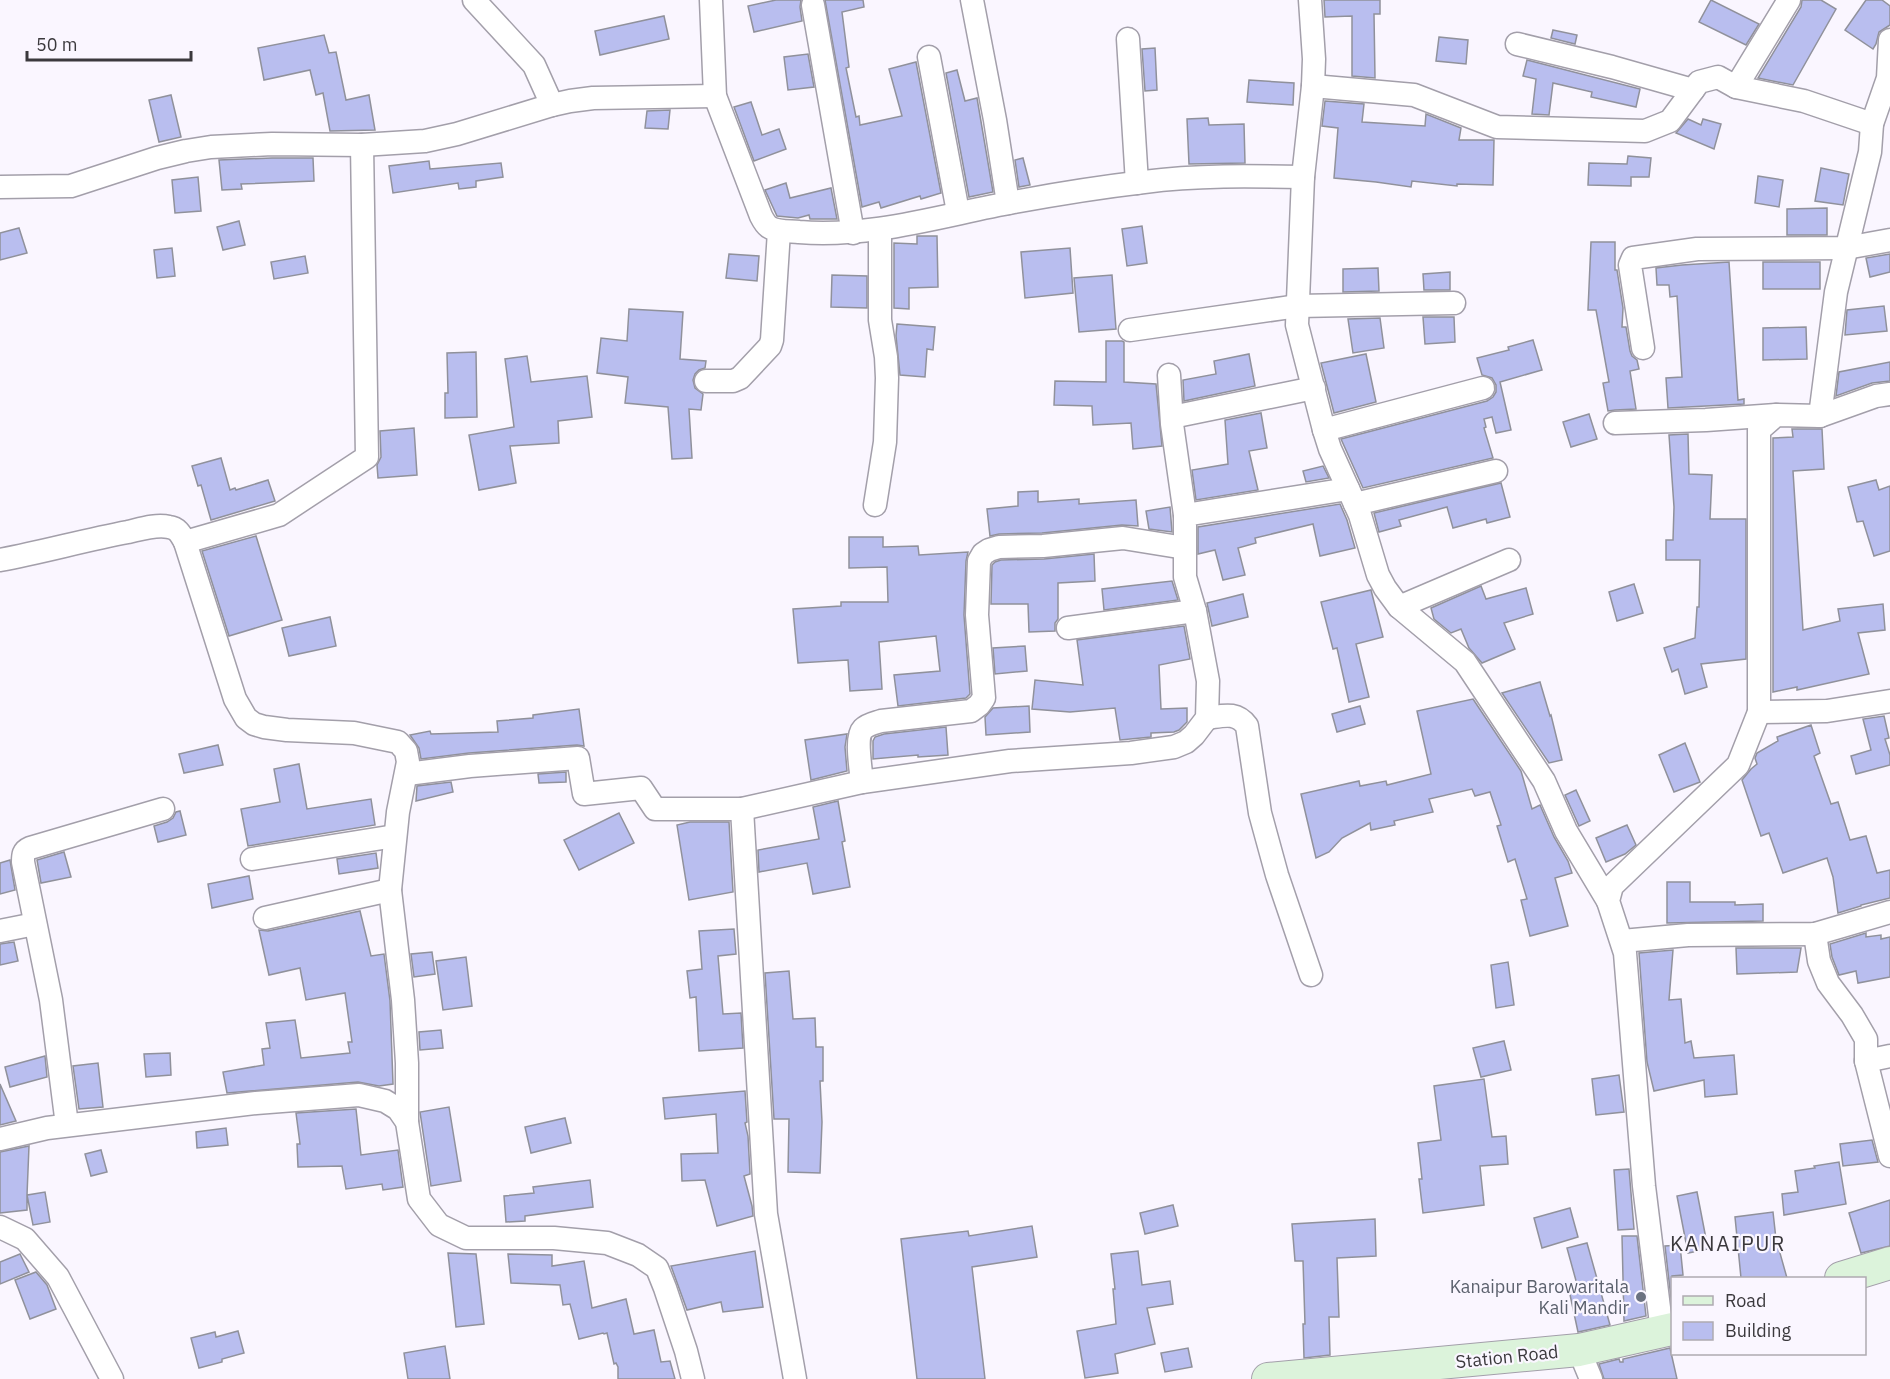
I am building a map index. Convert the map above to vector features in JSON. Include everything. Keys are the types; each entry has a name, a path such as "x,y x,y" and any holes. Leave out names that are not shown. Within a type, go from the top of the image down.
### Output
{"main road":[{"path":"1844,1277 1890,1263"},
{"name":"Station Road","path":"1268,1379 1451,1371 1579,1350 1667,1331"}],"street":[{"path":"474,0 534,65 552,105"},
{"path":"711,0 715,96 761,216 765,224 779,231 817,234 880,230 1008,203 1175,178 1229,175 1303,177"},
{"path":"972,0 1008,203"},
{"path":"1310,0 1314,41 1313,86 1303,177 1297,325 1324,430 1352,497 1378,575 1399,608 1465,662 1544,781 1566,831 1608,901 1625,953 1644,1186 1667,1331"},
{"path":"1736,87 1789,0"},
{"path":"813,5 853,233"},
{"path":"1128,39 1137,183"},
{"path":"1820,416 1836,292 1870,152 1872,124 1889,78 1890,40"},
{"path":"1517,44 1633,72 1693,90"},
{"path":"929,57 958,212"},
{"path":"1313,86 1414,95 1497,127 1645,131 1670,121 1699,82 1718,77 1736,87 1804,101 1872,124"},
{"path":"0,187 71,186 157,158 211,147 272,144 362,145 425,141 457,134 570,100 715,96"},
{"path":"185,542 279,515 366,457 362,145"},
{"path":"875,505 885,441 887,378 880,320 880,230"},
{"path":"706,381 733,381 740,378 770,346 779,231"},
{"path":"1643,348 1630,265 1633,258 1697,249 1846,248 1890,240"},
{"path":"1130,330 1298,306 1454,303"},
{"path":"406,774 470,766 578,758 584,794 641,788 654,809 742,809 862,782 1010,761 1131,753 1174,747 1186,742 1207,718 1208,681 1195,611 1185,577 1185,515 1169,375"},
{"path":"1172,417 1314,388"},
{"path":"1324,430 1483,388"},
{"path":"1615,423 1776,415 1820,416 1876,396 1890,394"},
{"path":"1608,901 1612,886 1738,765 1759,712 1759,429 1776,415"},
{"path":"1185,515 1352,497 1496,471"},
{"path":"0,560 160,525 172,527 179,532 185,542 235,699 246,718 264,727 354,733 398,742 406,751 408,762 395,836 390,890 403,1000 407,1063 407,1122 419,1198 439,1225 466,1238 554,1238 607,1243 638,1255 657,1268 666,1288 693,1379"},
{"path":"862,782 859,739 861,730 869,724 971,711 984,698 977,615 979,561 989,549 1123,538 1185,548"},
{"path":"1399,608 1509,560"},
{"path":"1068,628 1195,611"},
{"path":"1759,712 1827,711 1890,701"},
{"path":"1207,718 1236,716 1242,719 1247,726 1260,813 1277,875 1311,975"},
{"path":"67,1125 51,1000 23,855 26,850 163,809"},
{"path":"742,809 766,1214 795,1379"},
{"path":"252,859 395,836"},
{"path":"265,918 390,890"},
{"path":"1622,941 1688,935 1815,934 1890,912"},
{"path":"0,931 35,924"},
{"path":"1815,934 1819,961 1828,982 1866,1039 1866,1061 1890,1155"},
{"path":"1866,1061 1890,1056"},
{"path":"0,1139 67,1125 256,1102 359,1095 385,1101 398,1108 407,1122"},
{"path":"0,1227 25,1239 58,1277 112,1379"},
{"path":"1579,1350 1591,1379"}],"building":[{"path":"776,0 801,0 802,21 754,32 748,6"},
{"path":"825,0 863,0 864,7 842,12 849,67 846,68 856,117 859,116 860,125 902,116 889,69 916,62 941,193 921,199 920,196 881,208 879,202 862,207"},
{"path":"1324,0 1380,0 1380,14 1374,14 1375,78 1352,76 1352,16 1325,17"},
{"path":"1711,0 1759,24 1746,45 1699,22"},
{"path":"1802,0 1821,0 1836,9 1793,85 1758,78 1801,7"},
{"path":"1866,0 1882,0 1890,6 1890,25 1879,32 1873,49 1845,30"},
{"path":"664,16 669,39 600,55 595,31"},
{"path":"1553,30 1577,35 1575,44 1551,38"},
{"path":"324,35 329,53 336,52 346,100 369,95 375,130 330,131 323,93 316,95 310,70 264,80 258,48"},
{"path":"1439,37 1468,40 1466,64 1436,61"},
{"path":"1155,48 1157,90 1145,91 1142,49"},
{"path":"808,54 814,87 788,90 784,57"},
{"path":"1527,60 1640,89 1636,107 1591,97 1592,92 1553,83 1549,115 1532,114 1536,79 1523,76"},
{"path":"957,70 965,101 977,98 993,192 969,197 946,73"},
{"path":"1249,80 1294,83 1293,105 1247,102"},
{"path":"171,95 181,137 159,142 149,100"},
{"path":"1325,101 1364,104 1362,122 1425,126 1426,114 1461,128 1459,140 1494,140 1493,185 1457,184 1457,186 1412,181 1411,187 1334,178 1338,128 1322,126"},
{"path":"751,102 762,135 779,129 786,149 754,161 734,107"},
{"path":"670,110 668,129 645,128 647,111"},
{"path":"1208,118 1209,125 1244,124 1245,163 1189,164 1187,119"},
{"path":"1688,119 1701,125 1703,119 1721,124 1714,149 1676,133"},
{"path":"1628,156 1651,158 1649,177 1631,177 1631,186 1588,185 1589,163 1627,164"},
{"path":"313,158 314,181 241,184 242,189 222,190 219,160"},
{"path":"1023,158 1030,185 1019,187 1015,160"},
{"path":"429,161 430,169 501,163 503,177 476,181 476,187 459,189 458,183 393,193 389,166"},
{"path":"1821,168 1849,174 1843,205 1815,201"},
{"path":"1758,176 1783,180 1779,207 1755,203"},
{"path":"198,177 201,211 175,213 172,180"},
{"path":"786,183 790,198 831,188 837,219 810,219 809,215 798,218 777,216 765,190"},
{"path":"1827,208 1827,235 1787,235 1787,209"},
{"path":"239,221 245,245 223,250 217,227"},
{"path":"1142,226 1147,263 1127,266 1122,229"},
{"path":"19,228 27,253 0,260 0,233"},
{"path":"917,236 937,236 938,287 909,288 909,309 894,308 894,243 917,244"},
{"path":"1591,242 1615,242 1615,270 1617,270 1623,308 1622,327 1626,327 1630,351 1637,360 1639,369 1630,371 1636,409 1608,411 1603,383 1609,382 1596,310 1588,310"},
{"path":"172,248 175,276 157,278 154,250"},
{"path":"1070,248 1073,293 1025,298 1021,252"},
{"path":"729,254 759,256 757,281 726,278"},
{"path":"1890,254 1890,272 1870,277 1866,258"},
{"path":"305,256 308,273 274,279 271,262"},
{"path":"1729,262 1738,400 1744,399 1744,404 1668,408 1666,378 1682,377 1677,296 1670,297 1669,285 1657,285 1656,268"},
{"path":"1763,262 1820,262 1820,289 1763,289"},
{"path":"1378,268 1379,291 1343,292 1343,269"},
{"path":"1450,272 1450,290 1424,290 1423,274"},
{"path":"832,275 867,276 867,308 831,307"},
{"path":"1112,275 1116,329 1079,332 1074,278"},
{"path":"1884,306 1887,331 1845,335 1847,310"},
{"path":"629,309 683,312 680,359 706,361 705,368 695,374 693,380 695,388 703,394 701,410 689,409 692,458 672,459 668,407 625,403 628,377 597,373 601,338 627,341"},
{"path":"1423,317 1454,317 1455,342 1425,344"},
{"path":"1380,318 1384,348 1353,353 1348,319"},
{"path":"897,324 935,327 933,350 927,349 925,377 900,375"},
{"path":"1806,327 1807,359 1763,360 1763,328"},
{"path":"1533,340 1542,370 1500,382 1511,430 1496,433 1492,417 1484,419 1486,427 1484,428 1493,458 1363,488 1341,439 1487,401 1496,392 1496,385 1492,378 1482,375 1477,358 1509,350 1508,347"},
{"path":"1106,341 1124,342 1124,382 1156,384 1162,446 1133,449 1131,423 1093,425 1092,406 1054,405 1055,381 1106,382"},
{"path":"476,352 477,417 445,418 445,393 448,393 447,353"},
{"path":"1249,354 1255,386 1184,401 1183,380 1216,374 1214,361"},
{"path":"1366,354 1376,402 1334,413 1321,363"},
{"path":"527,356 531,382 587,376 592,417 558,421 559,443 510,446 516,483 479,490 469,435 514,427 505,359"},
{"path":"1890,362 1890,381 1872,383 1836,396 1839,372"},
{"path":"1261,413 1267,448 1249,451 1258,490 1196,500 1192,470 1228,464 1225,420"},
{"path":"1589,414 1597,439 1571,447 1563,422"},
{"path":"414,428 417,475 378,478 377,465 381,457 380,431"},
{"path":"1792,429 1822,429 1824,469 1793,471 1803,630 1840,621 1838,609 1883,604 1885,630 1858,633 1869,674 1797,690 1797,687 1773,692 1773,438 1793,437"},
{"path":"1688,434 1689,474 1712,475 1710,519 1746,519 1746,659 1701,664 1707,687 1685,694 1678,669 1672,672 1664,648 1695,638 1697,607 1699,607 1700,560 1666,560 1666,540 1673,540 1674,507 1669,435"},
{"path":"221,458 230,490 268,480 275,501 211,520 201,485 198,486 192,466"},
{"path":"1323,466 1329,478 1306,482 1303,471"},
{"path":"1876,480 1879,490 1890,486 1890,551 1874,556 1863,521 1857,522 1848,487"},
{"path":"1501,483 1510,517 1487,523 1486,519 1453,528 1447,507 1399,520 1401,526 1379,532 1374,513"},
{"path":"1038,491 1038,502 1079,499 1079,504 1136,500 1138,526 1122,525 990,536 987,509 1018,506 1018,492"},
{"path":"1340,504 1355,548 1320,556 1313,524 1255,538 1256,543 1238,548 1245,575 1223,580 1215,550 1198,554 1198,527"},
{"path":"1170,507 1172,532 1149,529 1146,511"},
{"path":"256,536 282,620 229,636 202,551"},
{"path":"849,537 883,537 883,547 918,546 919,555 968,552 964,615 970,694 966,698 898,706 894,675 940,671 936,636 879,642 882,689 850,691 848,660 798,663 793,609 841,606 841,602 888,602 887,567 849,568"},
{"path":"1094,554 1095,581 1058,583 1058,619 1055,623 1055,631 1029,632 1028,604 991,604 992,565 995,562"},
{"path":"1172,581 1178,600 1104,610 1102,589"},
{"path":"1634,584 1643,613 1617,621 1609,592"},
{"path":"1481,586 1486,599 1526,588 1533,614 1504,623 1515,649 1482,663 1469,648 1461,629 1451,633 1434,619 1431,608"},
{"path":"1371,590 1383,637 1356,644 1369,697 1349,702 1337,648 1333,649 1321,602"},
{"path":"1243,594 1248,617 1212,626 1207,603"},
{"path":"330,617 336,646 289,656 282,628"},
{"path":"1184,626 1190,659 1159,665 1161,709 1187,708 1187,722 1179,730 1151,733 1151,737 1120,740 1115,708 1070,712 1032,709 1035,680 1083,685 1077,640"},
{"path":"1025,646 1027,671 995,674 993,648"},
{"path":"1540,682 1562,760 1549,763 1502,693"},
{"path":"1473,699 1521,771 1532,809 1540,805 1568,861 1572,873 1555,878 1568,926 1530,936 1521,900 1527,899 1515,859 1508,862 1497,826 1501,825 1490,792 1475,796 1472,789 1429,799 1433,812 1394,821 1395,825 1371,830 1370,823 1342,838 1329,852 1316,858 1301,794 1359,781 1360,786 1386,781 1387,785 1431,774 1417,711"},
{"path":"1029,706 1030,732 986,735 985,717 993,708"},
{"path":"1360,706 1365,724 1337,732 1332,714"},
{"path":"579,709 584,746 469,753 421,759 419,748 410,735 430,731 431,734 498,732 497,721 533,718 533,715"},
{"path":"1884,716 1889,738 1885,739 1890,755 1890,765 1856,774 1851,756 1871,750 1863,719"},
{"path":"1811,725 1820,753 1814,756 1831,804 1838,802 1850,840 1866,836 1877,873 1890,870 1890,898 1838,913 1833,877 1827,858 1783,873 1769,833 1761,836 1742,780 1757,764 1755,758 1757,753 1778,741 1777,737"},
{"path":"946,727 948,755 873,759 875,737"},
{"path":"847,734 845,747 847,771 811,780 805,740"},
{"path":"1685,743 1700,782 1674,792 1659,755"},
{"path":"218,745 223,765 184,773 179,754"},
{"path":"299,764 307,809 371,799 375,825 248,846 241,809 280,802 274,769"},
{"path":"566,772 566,782 539,783 538,774"},
{"path":"451,782 453,792 416,801 417,786"},
{"path":"1576,790 1590,821 1579,826 1565,795"},
{"path":"838,801 850,887 813,894 807,863 759,872 758,850 819,839 813,807"},
{"path":"180,811 186,835 158,842 154,826 167,822 176,812"},
{"path":"619,813 634,843 579,870 564,840"},
{"path":"690,822 729,822 733,892 689,900 677,825"},
{"path":"1627,825 1636,845 1625,854 1606,862 1596,838"},
{"path":"64,852 71,877 41,883 37,860"},
{"path":"376,853 378,868 339,874 337,859"},
{"path":"10,860 15,890 0,894 0,863"},
{"path":"249,876 253,899 212,908 208,884"},
{"path":"1667,882 1690,882 1690,902 1763,904 1763,921 1667,923"},
{"path":"360,911 371,956 384,954 390,1001 393,1084 379,1086 358,1082 227,1093 223,1072 264,1065 262,1049 270,1048 266,1023 295,1020 301,1058 350,1053 348,1042 352,1042 345,993 306,1000 300,968 269,975 259,930 268,931"},
{"path":"734,929 736,954 718,956 723,1014 741,1013 743,1048 699,1051 696,997 690,998 687,971 702,969 699,931"},
{"path":"1866,933 1866,937 1881,935 1881,939 1890,937 1890,977 1858,983 1856,971 1839,975 1830,944"},
{"path":"14,942 18,961 0,965 0,944"},
{"path":"1736,948 1801,948 1797,972 1737,974"},
{"path":"1673,950 1669,1000 1681,999 1685,1043 1691,1041 1694,1058 1734,1055 1737,1094 1705,1097 1704,1080 1654,1091 1647,1062 1639,953"},
{"path":"432,952 435,974 414,977 411,954"},
{"path":"466,957 472,1006 443,1010 436,961"},
{"path":"1508,962 1514,1005 1496,1008 1491,965"},
{"path":"789,971 793,1019 815,1018 816,1047 823,1047 823,1081 820,1081 822,1122 820,1173 788,1172 789,1119 774,1119 765,973"},
{"path":"441,1030 443,1048 420,1050 419,1032"},
{"path":"1504,1041 1511,1070 1481,1077 1473,1048"},
{"path":"170,1053 171,1075 146,1077 144,1054"},
{"path":"45,1056 47,1077 10,1087 5,1067"},
{"path":"98,1063 103,1107 79,1109 73,1066"},
{"path":"1619,1075 1624,1112 1596,1115 1592,1079"},
{"path":"1484,1079 1492,1137 1506,1136 1508,1164 1480,1166 1484,1205 1423,1213 1418,1143 1441,1140 1434,1086"},
{"path":"0,1084 16,1121 0,1125"},
{"path":"745,1091 747,1122 745,1123 750,1174 744,1176 753,1216 717,1226 705,1180 682,1181 681,1154 718,1153 716,1114 665,1119 663,1098"},
{"path":"449,1107 461,1181 431,1186 420,1112"},
{"path":"356,1109 361,1155 398,1150 403,1187 383,1190 382,1184 346,1189 342,1166 298,1167 297,1144 300,1144 296,1113"},
{"path":"565,1118 571,1143 531,1153 525,1127"},
{"path":"226,1128 228,1145 197,1148 196,1132"},
{"path":"1872,1140 1878,1162 1843,1166 1840,1144"},
{"path":"29,1146 27,1210 0,1213 0,1152"},
{"path":"101,1150 107,1172 91,1176 85,1154"},
{"path":"1839,1162 1846,1204 1784,1215 1782,1194 1798,1192 1795,1171"},
{"path":"1629,1169 1634,1229 1618,1230 1614,1170"},
{"path":"590,1180 593,1207 525,1216 525,1221 506,1222 504,1196 534,1193 533,1187"},
{"path":"45,1192 50,1222 33,1225 27,1195"},
{"path":"1697,1192 1708,1249 1688,1253 1677,1196"},
{"path":"1890,1200 1890,1246 1861,1253 1849,1213"},
{"path":"1173,1205 1178,1226 1145,1234 1140,1213"},
{"path":"1570,1208 1578,1237 1542,1248 1534,1218"},
{"path":"1773,1212 1776,1239 1787,1277 1741,1277 1735,1217"},
{"path":"1375,1219 1376,1256 1337,1258 1339,1317 1329,1317 1330,1355 1304,1358 1303,1261 1295,1261 1292,1224"},
{"path":"1032,1226 1037,1257 972,1267 985,1379 917,1379 901,1239 968,1231 969,1236"},
{"path":"1622,1236 1637,1236 1646,1316 1624,1321"},
{"path":"1587,1243 1610,1325 1578,1332 1569,1290 1578,1288 1567,1248"},
{"path":"1680,1245 1683,1275 1671,1277 1671,1298 1665,1246"},
{"path":"755,1251 763,1307 723,1312 721,1302 687,1310 671,1266"},
{"path":"1138,1251 1142,1285 1170,1281 1173,1304 1147,1308 1155,1344 1115,1354 1118,1373 1085,1378 1077,1331 1116,1324 1111,1254"},
{"path":"448,1253 476,1254 484,1324 456,1327"},
{"path":"20,1254 29,1272 0,1284 0,1262"},
{"path":"508,1254 552,1255 552,1266 584,1261 592,1308 626,1299 634,1334 654,1330 661,1362 670,1361 675,1379 618,1379 618,1367 616,1363 614,1364 607,1333 579,1339 570,1304 563,1305 560,1285 511,1283"},
{"path":"36,1272 47,1285 56,1309 30,1319 15,1280"},
{"path":"238,1331 244,1353 199,1368 191,1338 215,1332 216,1337"},
{"path":"445,1346 450,1379 408,1379 404,1353"},
{"path":"1188,1348 1192,1367 1165,1372 1161,1353"},
{"path":"1670,1348 1677,1379 1604,1379 1599,1364 1619,1359 1623,1362 1623,1359"}],"place":[{"name":"Kanaipur Barowaritala Kali Mandir","path":"1641,1297"}],"district":[{"name":"KANAIPUR","path":"1728,1244"}]}
